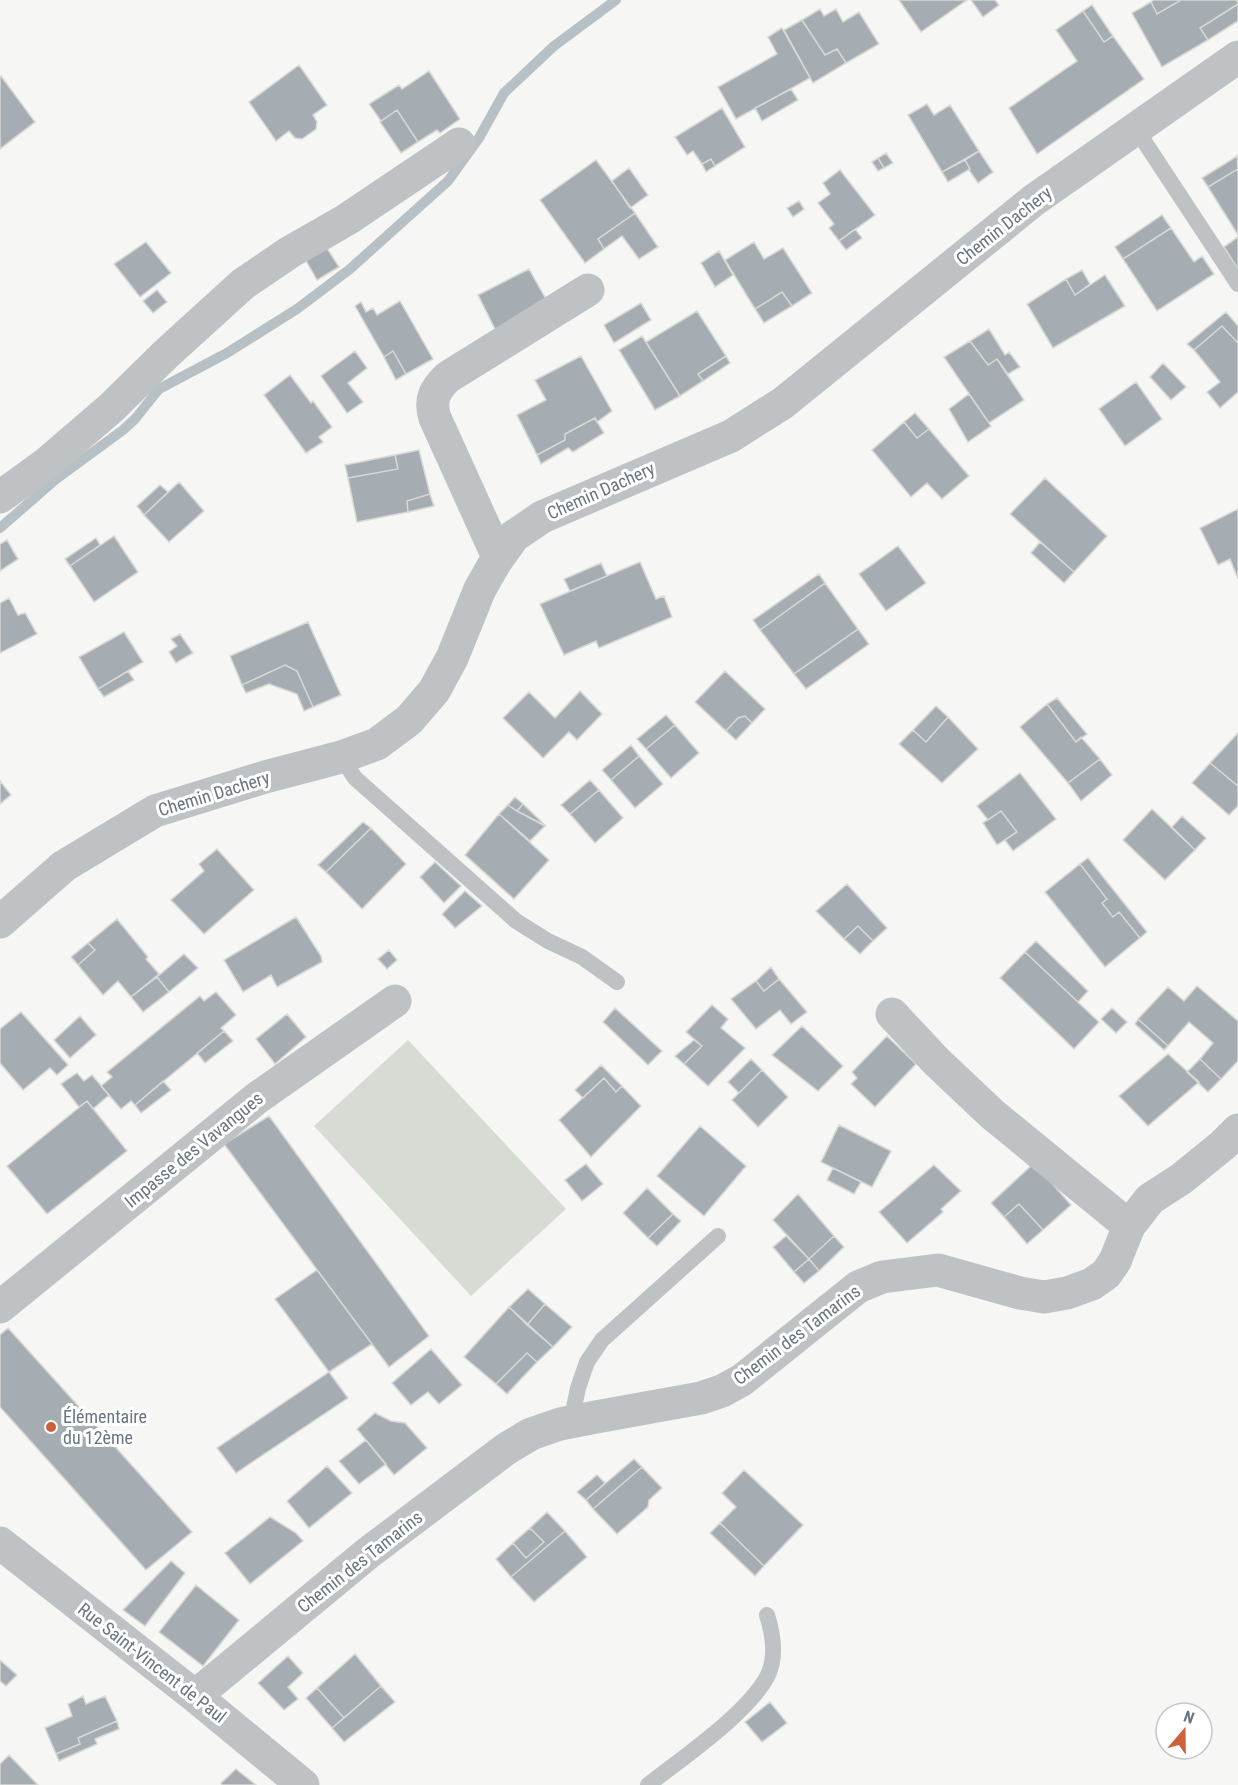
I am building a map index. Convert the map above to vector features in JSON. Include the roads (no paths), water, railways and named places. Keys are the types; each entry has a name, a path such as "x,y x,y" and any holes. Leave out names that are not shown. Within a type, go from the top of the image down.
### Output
{"street":[{"name":"Chemin Dachery","path":"0,922 64,866 155,811 265,777 341,757 377,744 410,720 434,691 452,658 480,589 498,557 514,536 542,517 731,436 783,403 1034,200 1238,57"},
{"path":"0,497 46,463 111,408 243,284 290,252 346,220 459,144"},
{"path":"498,557 435,418 431,407 433,396 439,385 448,377 588,290"},
{"name":"Impasse des Vavangues","path":"0,1307 257,1098 395,1001"},
{"path":"891,1014 992,1114 1130,1226"},
{"name":"Chemin des Tamarins","path":"195,1696 368,1553 506,1449 531,1434 571,1422 701,1398 722,1391 742,1380 858,1287 882,1277 938,1270 1020,1293 1044,1297 1067,1293 1092,1284 1107,1274 1130,1226 1150,1199 1181,1179 1238,1130"},
{"name":"Rue Saint-Vincent de Paul","path":"0,1543 195,1696 303,1785"}],"lane":[{"path":"1136,129 1238,284"},
{"path":"341,757 355,778 516,921 548,941 582,957 617,982"},
{"path":"571,1422 578,1388 587,1362 602,1340 718,1236"},
{"path":"648,1785 733,1716 755,1695 768,1676 772,1656 773,1634 767,1615"}],"waterway":[{"path":"0,528 55,480 123,430 159,389 227,353 297,309 350,269 448,181 479,138 504,93 554,46 616,0"}],"place":[{"name":"Élémentaire du 12ème","path":"51,1427"}]}
